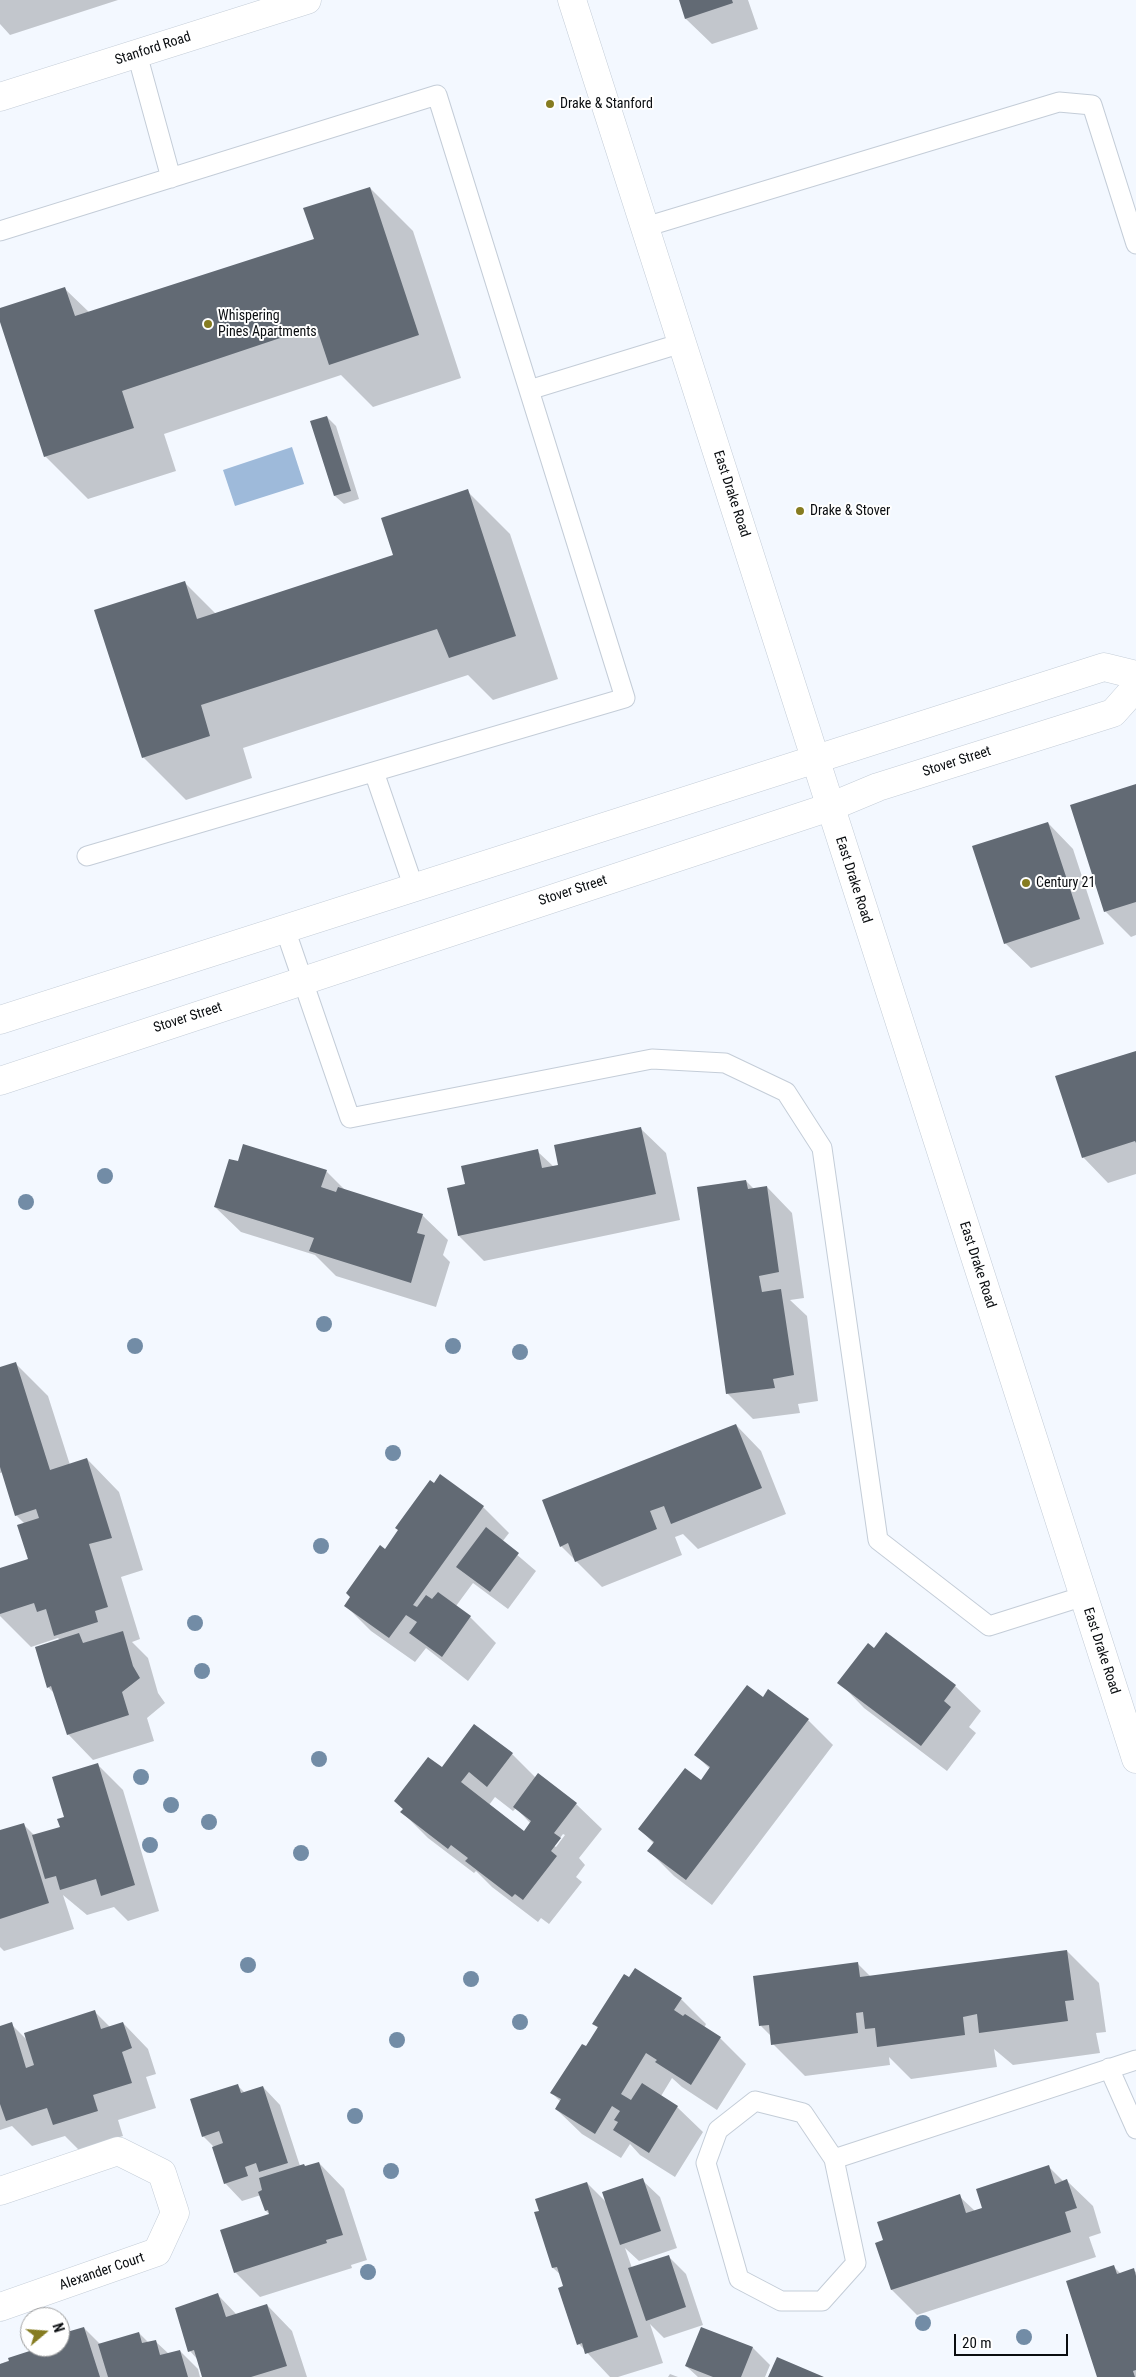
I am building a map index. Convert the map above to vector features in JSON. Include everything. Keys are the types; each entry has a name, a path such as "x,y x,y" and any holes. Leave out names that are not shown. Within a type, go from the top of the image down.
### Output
{"street":[{"name":"Stanford Road","path":"0,98 307,0"},
{"name":"East Drake Road","path":"572,0 1136,1759"},
{"path":"0,1020 1104,667 1136,676"},
{"name":"Stover Street","path":"0,1081 830,807 878,787 1113,713 1136,687"},
{"name":"Alexander Court","path":"0,2190 118,2151 162,2174 175,2213 157,2252 0,2307"}],"lane":[{"path":"137,54 171,178"},
{"path":"0,231 437,95 625,698 87,856"},
{"path":"645,227 1059,102 1092,105 1136,244"},
{"path":"529,390 682,343"},
{"path":"374,772 414,888"},
{"path":"284,929 350,1118 652,1059 725,1063 786,1092 822,1148 878,1540 990,1626 1084,1596"},
{"path":"834,2159 1136,2060"},
{"path":"1109,2068 1136,2129"},
{"path":"755,2101 803,2113 834,2159 856,2263 822,2301 781,2301 739,2280 706,2164 718,2130 755,2101"}],"water":[{"path":"292,447 304,484 235,506 223,470"}],"building":[{"path":"679,0 732,0 733,3 685,19"},
{"name":"Whispering Pines Apartments","path":"370,187 419,335 329,365 316,326 122,391 134,428 44,457 0,322 0,308 65,287 75,316 314,239 303,208"},
{"path":"327,416 351,491 334,496 310,421"},
{"path":"468,489 516,636 449,658 437,629 201,705 210,736 142,758 94,610 185,581 197,619 393,555 381,518"},
{"path":"1136,784 1136,902 1104,912 1070,805"},
{"name":"Century 21","path":"1048,822 1080,919 1004,944 972,846"},
{"path":"1136,1051 1136,1143 1135,1141 1082,1158 1055,1076"},
{"path":"641,1127 656,1194 458,1236 447,1188 465,1184 461,1166 538,1149 542,1168 558,1165 554,1145"},
{"path":"243,1144 327,1170 321,1187 336,1192 338,1187 423,1214 417,1233 425,1235 411,1283 309,1251 314,1238 214,1207 229,1159 238,1161"},
{"path":"746,1180 748,1189 767,1186 779,1272 759,1276 762,1292 781,1289 794,1375 773,1379 775,1388 726,1394 697,1187"},
{"path":"16,1362 50,1470 87,1458 112,1538 89,1544 108,1607 95,1611 98,1622 54,1636 46,1609 37,1612 34,1603 0,1614 0,1568 28,1559 17,1525 39,1518 36,1509 15,1516 0,1467 0,1367"},
{"path":"736,1424 762,1488 671,1524 664,1506 650,1511 657,1529 575,1562 568,1543 560,1547 542,1500"},
{"path":"440,1474 484,1506 413,1605 417,1607 426,1595 432,1599 438,1592 471,1616 442,1657 409,1633 417,1622 406,1615 389,1638 344,1606 350,1597 346,1593 380,1545 385,1549 398,1530 395,1528 430,1480 434,1483"},
{"path":"486,1527 519,1553 490,1592 456,1567"},
{"path":"123,1631 133,1666 140,1678 122,1692 129,1715 67,1735 51,1686 47,1688 35,1647 79,1633 83,1643"},
{"path":"886,1632 956,1685 944,1701 951,1707 921,1746 837,1683 868,1643 874,1648"},
{"path":"747,1685 763,1697 768,1689 809,1719 686,1880 647,1851 654,1842 638,1829 685,1768 701,1780 710,1767 694,1755"},
{"path":"474,1724 513,1753 487,1787 469,1772 461,1782 524,1831 531,1821 513,1807 538,1773 577,1803 554,1833 561,1838 551,1851 557,1856 523,1900 515,1894 512,1897 465,1861 468,1858 451,1845 448,1849 400,1812 403,1809 394,1801 428,1757 442,1767"},
{"path":"98,1763 135,1885 101,1896 96,1879 60,1890 56,1876 45,1879 32,1835 60,1827 57,1819 64,1817 52,1777"},
{"path":"24,1823 49,1903 0,1919 0,1830"},
{"path":"1067,1950 1074,2000 1065,2001 1068,2021 979,2033 977,2014 963,2017 965,2035 877,2047 875,2028 865,2029 863,2012 856,2013 858,2033 771,2045 769,2025 759,2026 753,1976 858,1962 860,1977"},
{"path":"635,1968 682,1998 674,2010 683,2016 685,2014 721,2037 691,2085 655,2062 657,2060 646,2053 621,2094 631,2100 642,2083 678,2106 649,2153 613,2130 618,2122 614,2120 620,2111 612,2106 595,2134 555,2109 561,2099 550,2093 582,2044 586,2046 598,2027 592,2024 624,1974 629,1977"},
{"path":"95,2010 101,2029 123,2022 132,2048 122,2052 132,2083 93,2095 98,2111 53,2125 47,2108 6,2121 0,2104 0,2026 12,2022 26,2068 34,2065 24,2033"},
{"path":"238,2084 241,2093 263,2086 288,2163 259,2172 256,2163 245,2167 248,2176 224,2184 212,2147 223,2143 219,2131 202,2137 190,2099"},
{"path":"319,2162 343,2235 326,2240 327,2243 234,2273 220,2230 269,2214 268,2210 265,2211 258,2192 262,2190 259,2178 304,2164 305,2166"},
{"path":"1049,2165 1055,2184 1067,2179 1077,2208 1065,2212 1071,2232 891,2290 875,2243 883,2240 877,2222 960,2194 966,2213 982,2208 976,2189"},
{"path":"643,2178 661,2231 620,2245 602,2192"},
{"path":"587,2182 638,2337 585,2354 582,2343 577,2345 558,2288 563,2286 557,2267 552,2268 534,2212 539,2211 535,2199"},
{"path":"669,2255 686,2307 646,2321 628,2268"},
{"path":"1114,2265 1117,2274 1134,2268 1136,2276 1136,2370 1133,2371 1135,2377 1097,2377 1066,2281"},
{"path":"218,2293 226,2317 267,2304 287,2366 251,2377 202,2377 194,2350 188,2352 175,2308"},
{"path":"84,2327 100,2377 0,2377 0,2364 9,2361 8,2358 20,2354 20,2357 70,2357 70,2331"},
{"path":"701,2327 753,2347 741,2377 713,2377 685,2366"},
{"path":"139,2332 142,2343 156,2340 160,2355 180,2350 188,2377 108,2377 98,2344"},
{"path":"777,2357 824,2377 768,2377"}],"place":[{"name":"Drake & Stanford","path":"550,104"},
{"name":"Whispering Pines Apartments","path":"208,324"},
{"name":"Drake & Stover","path":"800,511"},
{"name":"Century 21","path":"1026,883"}]}
